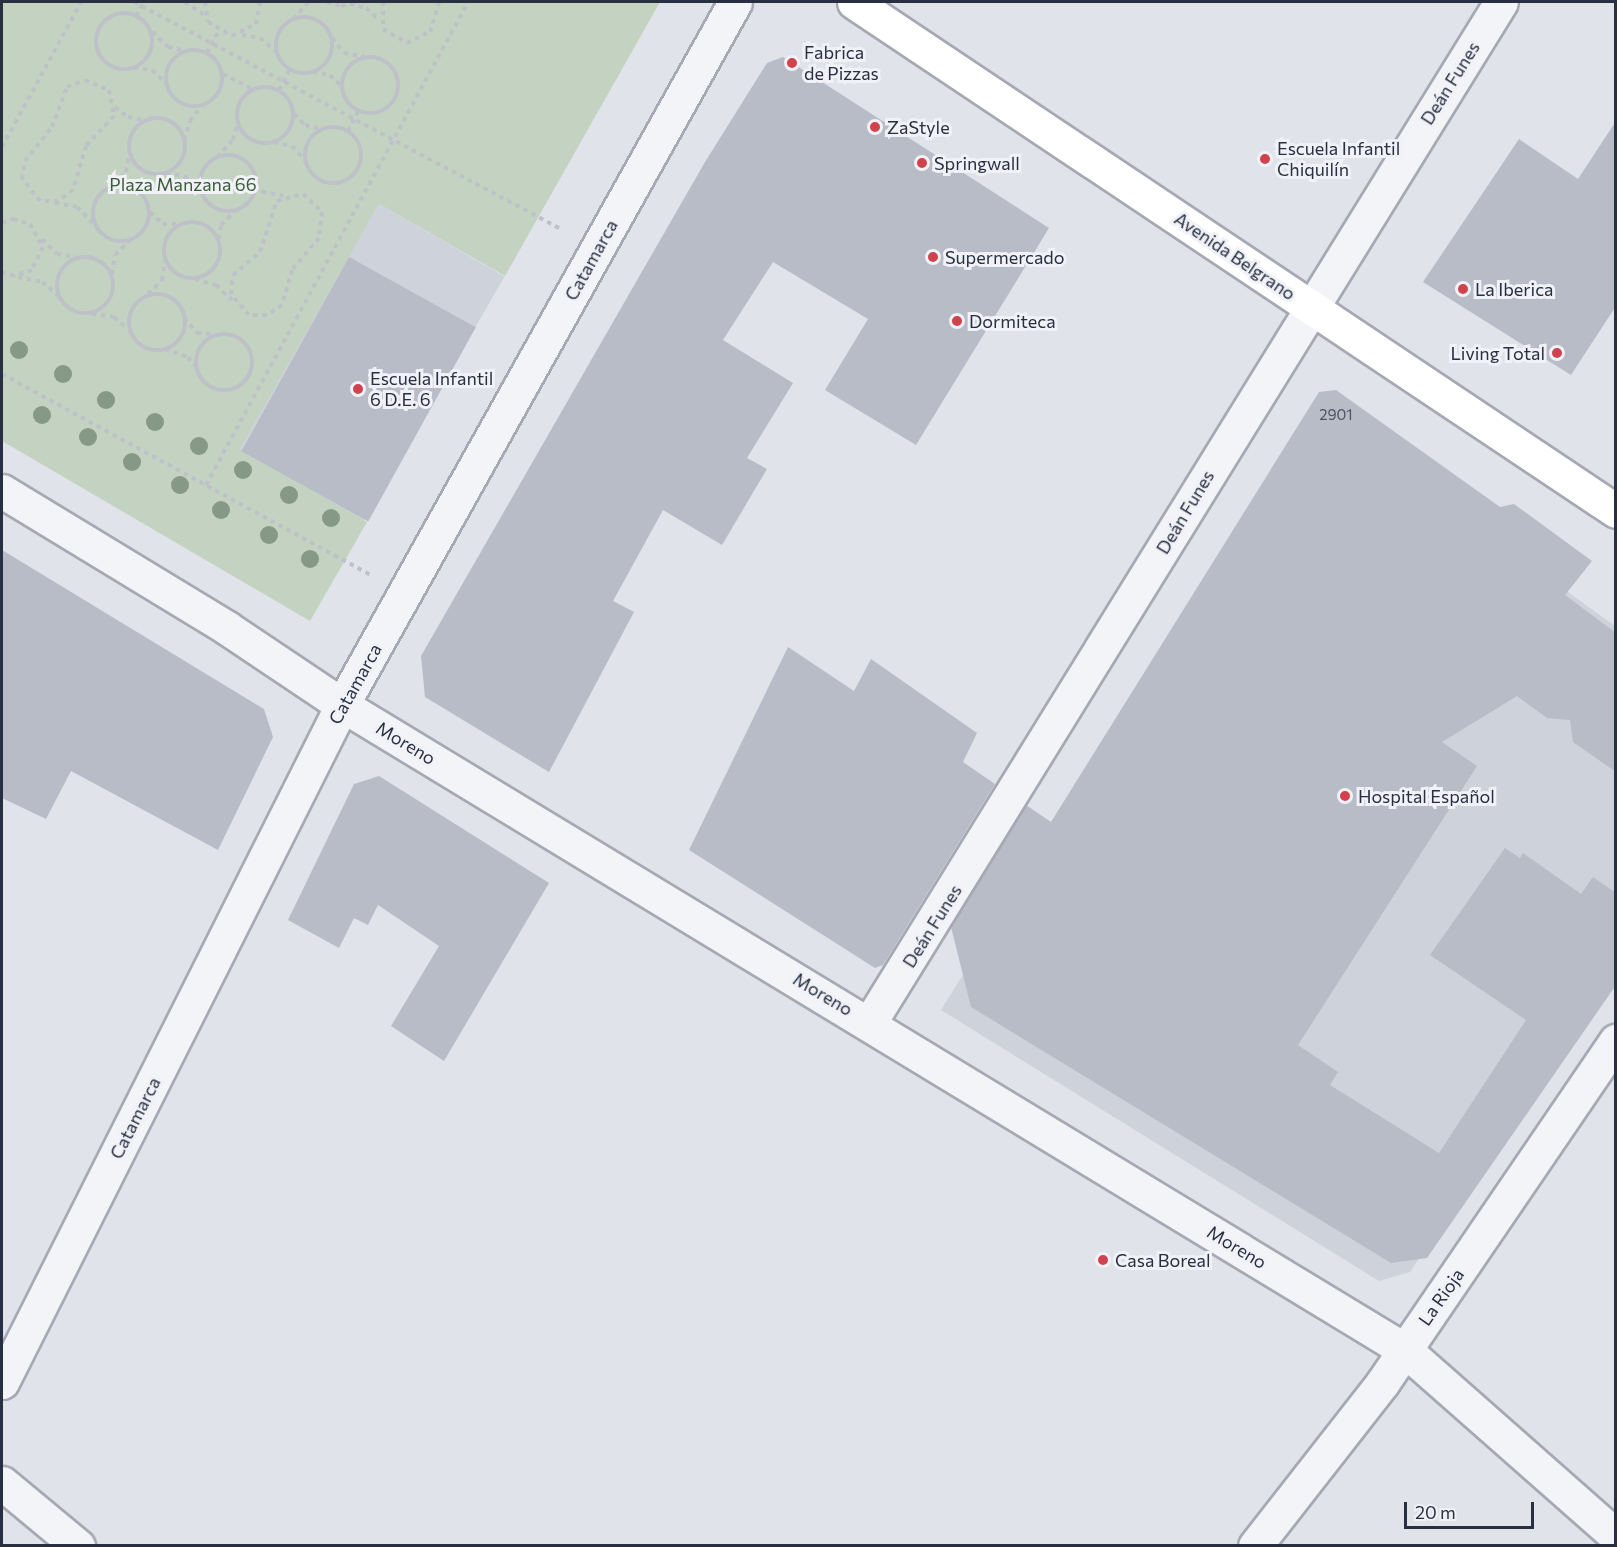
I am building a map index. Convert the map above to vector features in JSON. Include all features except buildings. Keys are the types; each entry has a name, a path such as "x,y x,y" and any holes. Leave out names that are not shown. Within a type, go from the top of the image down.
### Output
{"main road":[{"name":"Avenida Belgrano","path":"854,2 1616,512"}],"street":[{"name":"Catamarca","path":"2,1382 342,705 735,2"},
{"name":"Deán Funes","path":"870,1022 1310,306 1501,2"},
{"name":"Moreno","path":"2,490 227,628 342,705 870,1022 1405,1350 1616,1536"},
{"name":"La Rioja","path":"1255,1545 1405,1350 1616,1041"},
{"path":"2,1483 78,1545"}],"path":[{"path":"2,147 81,2"},
{"path":"134,2 143,4 597,249"},
{"path":"185,2 207,17 218,32 260,38 276,51 289,69 330,75 342,88 346,100 358,111 379,112 397,93 392,68 368,57 344,53 330,35 310,18 292,20"},
{"path":"205,2 207,17"},
{"path":"242,35 256,24 260,2"},
{"path":"276,51 279,33 309,2"},
{"path":"327,2 366,8 398,42 416,42 430,32 439,2"},
{"path":"350,4 355,2"},
{"path":"380,21 383,2"},
{"path":"206,485 468,2"},
{"path":"136,16 143,4"},
{"path":"203,104 176,99 166,84 152,70 105,62 96,36 112,15 136,16 168,47 207,53 222,73 254,89 279,90"},
{"path":"132,68 147,57 150,31"},
{"path":"207,53 218,32"},
{"path":"312,72 331,54 330,35"},
{"path":"166,84 169,65 187,51"},
{"path":"342,88 351,65 368,57"},
{"path":"279,90 289,69"},
{"path":"165,173 180,162 190,121 203,104 217,94 222,73"},
{"path":"130,239 112,239 77,207 31,196 22,170 52,127 62,95 76,82 94,80 109,90 115,107 128,117 172,122 184,140"},
{"path":"200,189 202,170 233,140 240,102 254,89"},
{"path":"279,90 294,114 305,126 348,131"},
{"path":"49,202 73,190 83,152 110,124 115,107"},
{"path":"348,131 358,111"},
{"path":"274,142 288,132 294,114"},
{"path":"97,227 96,200 126,172 131,133 145,120"},
{"path":"238,120 247,137 292,146 323,181 349,178 361,154 348,131"},
{"path":"305,160 308,142 321,129"},
{"path":"129,151 138,167 184,176 200,189 218,210 237,210"},
{"path":"165,256 174,272 216,285 235,303 258,317 275,311 297,260 320,238 324,221 318,204 303,194 285,196 262,192 243,160 216,158"},
{"path":"192,278 215,266 224,220 251,200 256,183"},
{"path":"112,186 136,189 149,212 163,224 199,223 219,240"},
{"path":"235,303 233,275 260,252 271,208 285,196"},
{"path":"85,313 108,301 115,255 130,239 144,229 149,212"},
{"path":"2,223 13,219 30,224 57,254 100,261 112,275"},
{"path":"130,332 131,309 162,280 167,236 180,224"},
{"path":"14,276 38,264 41,238"},
{"path":"61,299 61,272 83,257"},
{"path":"2,272 42,282 61,299 85,313 114,317 147,348 165,349 188,357 206,383 224,390 247,378 250,352 239,338 221,334 197,333 172,298 145,296"},
{"path":"165,349 180,338 184,317"},
{"path":"196,367 198,349 221,334"},
{"path":"2,375 404,594"}],"shaded area":[{"name":"Escuela Infantil 6 D.E. 6","path":"379,204 505,276 363,522 238,449"},
{"name":"Hospital Español","path":"1310,420 1330,420 1615,626 1615,966 1410,1272 1379,1281 941,1010"}],"green space":[{"name":"Plaza Manzana 66","path":"2,2 660,2 505,276 379,204 240,449 367,522 310,621 2,441"}],"place":[{"name":"Fabrica de Pizzas","path":"792,63"},
{"name":"ZaStyle","path":"875,127"},
{"name":"Escuela Infantil Chiquilín","path":"1265,159"},
{"name":"Springwall","path":"922,163"},
{"name":"Supermercado","path":"933,257"},
{"name":"La Iberica","path":"1463,289"},
{"name":"Dormiteca","path":"957,321"},
{"name":"Living Total","path":"1557,353"},
{"name":"Escuela Infantil 6 D.E. 6","path":"358,389"},
{"name":"Hospital Español","path":"1345,796"},
{"name":"Casa Boreal","path":"1103,1260"}]}
